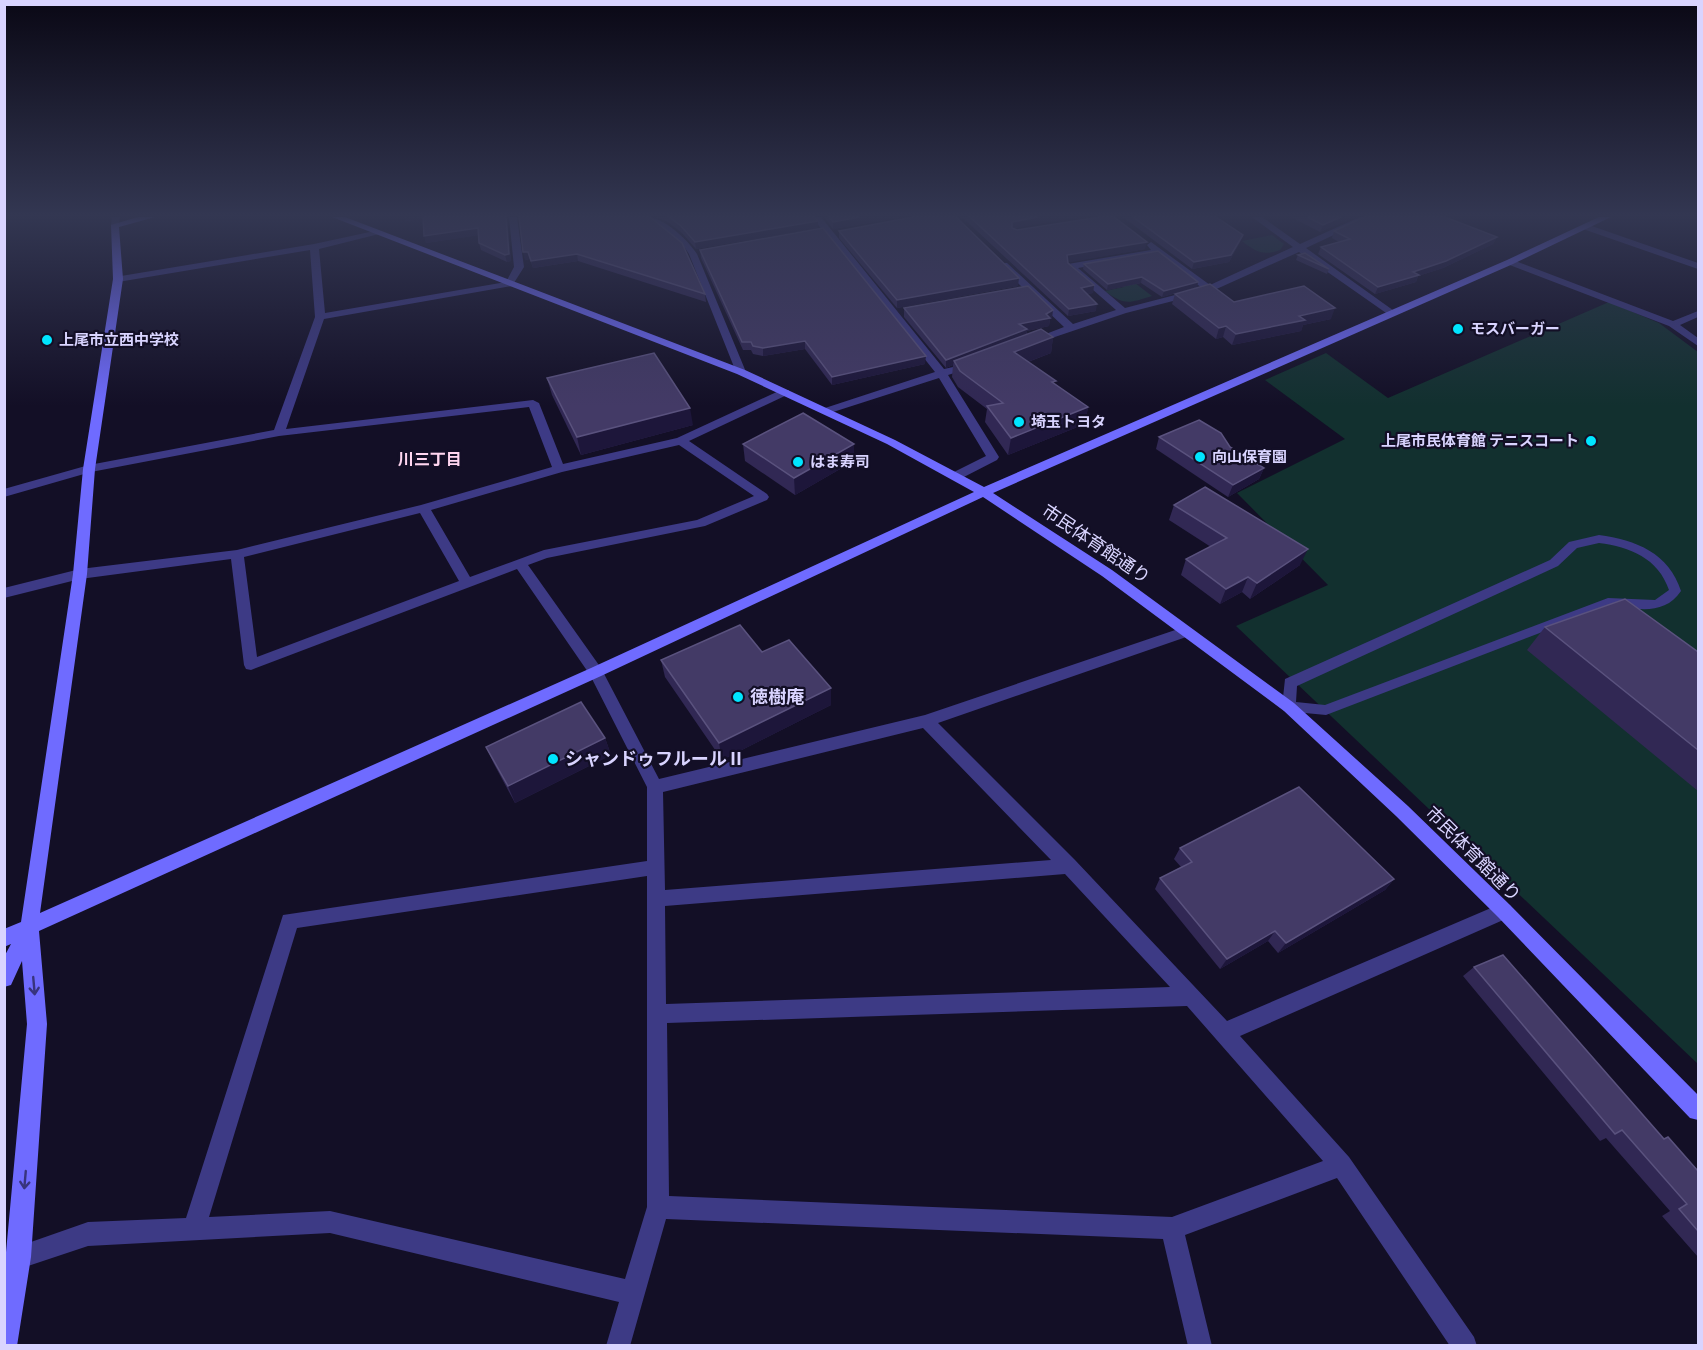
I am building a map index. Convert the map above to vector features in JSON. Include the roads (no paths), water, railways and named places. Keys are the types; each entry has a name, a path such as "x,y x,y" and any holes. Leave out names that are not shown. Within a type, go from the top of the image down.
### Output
{"street":[{"path":"5,1346 19,1257 37,1024 29,927 80,573 89,469 118,280"},
{"path":"279,433 320,317 317,280"},
{"name":"市民体育館通り","path":"499,280 741,372 826,411 984,492 1107,573 1289,707 1402,811 1504,911 1698,1110"},
{"path":"320,317 509,284 511,280"},
{"path":"867,280 943,375 993,457 956,476"},
{"path":"1020,280 1070,327"},
{"path":"1087,280 1123,311"},
{"path":"1197,280 1209,289"},
{"path":"1017,347 1070,327 1209,289 1228,280"},
{"path":"1346,280 1392,314"},
{"path":"4,938 596,672 984,492 1469,280"},
{"path":"1557,280 1673,324 1698,343"},
{"path":"1019,291 1030,290"},
{"path":"892,313 904,311"},
{"path":"1673,324 1698,314"},
{"path":"826,411 943,375 985,359"},
{"path":"4,593 80,573 237,554 424,508 559,469 681,441 785,392"},
{"path":"4,493 89,469 279,433 533,403 559,469"},
{"path":"237,554 251,665 544,554 700,523 763,497 681,441"},
{"path":"424,508 467,583"},
{"path":"519,563 596,672 655,787 658,1207 618,1346"},
{"path":"655,787 926,721 1187,632"},
{"path":"926,721 1069,866 1225,1032 1341,1164 1465,1346"},
{"path":"656,899 1069,866"},
{"path":"194,1228 290,921 656,867"},
{"path":"1225,1032 1504,911"},
{"path":"4,978 29,927"},
{"path":"656,1014 1191,996"},
{"path":"658,1207 1172,1227 1341,1164"},
{"path":"19,1257 88,1234 330,1222 633,1293"},
{"path":"1172,1227 1200,1346"}],"lane":[{"path":"704,280 741,372"},
{"path":"1599,539 1625,543 1644,551 1661,564 1672,578 1675,591 1670,600 1656,605 1612,601 1326,710 1289,707 1290,683 1554,563 1573,545 1599,539"}],"place":[{"name":"モスバーガー","path":"1458,329"},
{"name":"上尾市立西中学校","path":"47,340"},
{"name":"埼玉トヨタ","path":"1019,422"},
{"name":"上尾市民体育館 テニスコート","path":"1591,441"},
{"name":"向山保育園","path":"1200,457"},
{"name":"はま寿司","path":"798,462"},
{"name":"徳樹庵","path":"738,697"},
{"name":"シャンドゥフルールⅡ","path":"553,759"}],"district":[{"name":"川三丁目","path":"430,459"}]}
